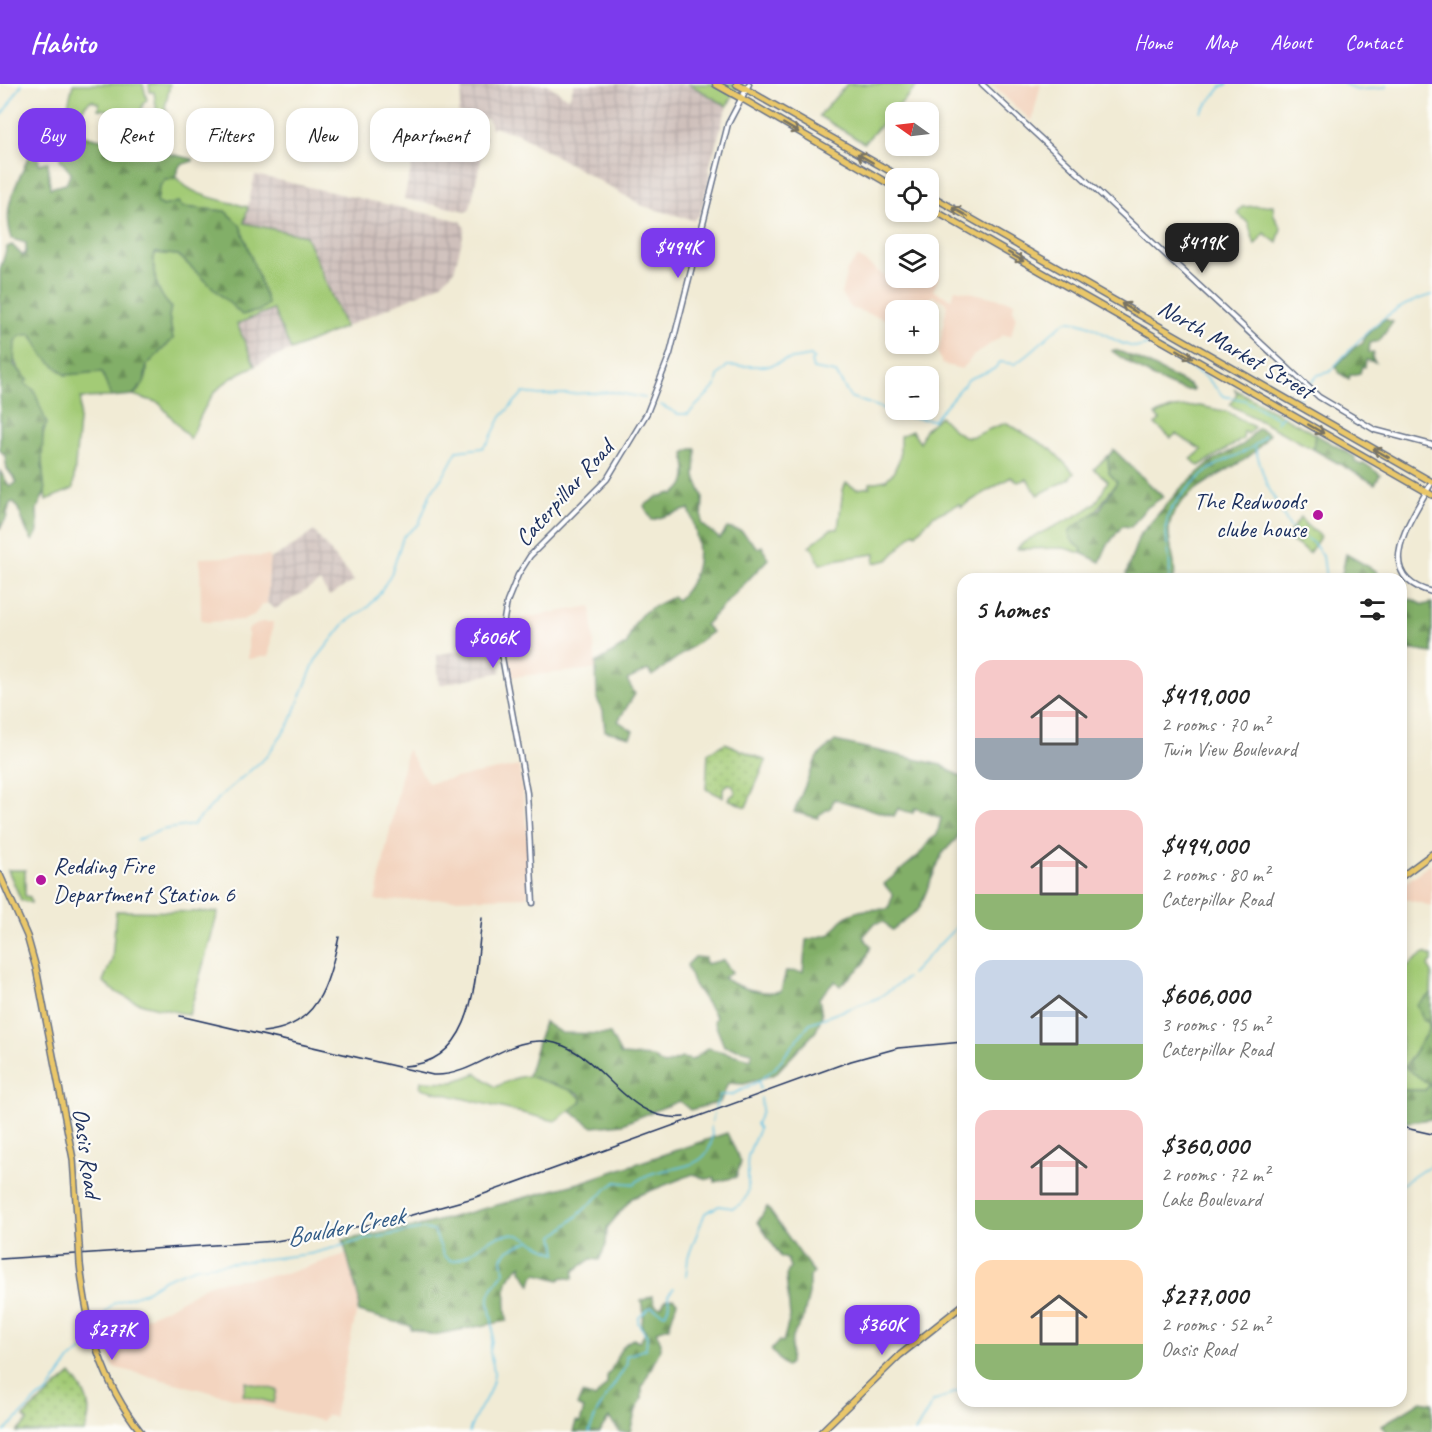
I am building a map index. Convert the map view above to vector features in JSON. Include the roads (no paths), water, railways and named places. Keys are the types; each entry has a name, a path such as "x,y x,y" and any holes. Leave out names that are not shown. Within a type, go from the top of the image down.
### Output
{"highway":[{"path":"716,84 741,98"},
{"path":"737,84 748,87"}],"main road":[{"path":"748,87 885,168"},
{"path":"741,98 885,182"},
{"name":"North Market Street","path":"939,200 1432,482"},
{"name":"North Market Street","path":"939,213 1429,494"},
{"path":"1407,873 1432,854"},
{"name":"Oasis Road","path":"0,875 27,936 36,968 73,1159 80,1264 86,1312 98,1357 115,1395 141,1432"},
{"path":"821,1432 896,1358 957,1310"}],"street":[{"path":"982,84 1319,397 1375,430 1432,445"},
{"name":"Caterpillar Road","path":"533,903 530,813 502,657 505,610 514,583 531,556 607,479 633,440 651,405 670,354 728,124 748,87"},
{"path":"1402,573 1398,560 1403,537 1429,494 1432,482"},
{"path":"1407,579 1410,583 1432,592"}],"waterway":[{"path":"0,118 22,84"},
{"path":"1201,112 1221,87 1228,84"},
{"path":"1344,84 1356,90 1385,88 1387,84"},
{"name":"Boulder Creek","path":"1310,384 1318,375 1329,372 1363,336 1387,316 1401,307 1432,295"},
{"path":"661,405 678,414 688,414 716,386 718,376 727,366 769,366 786,360 811,356 814,359 811,361 813,369 836,373 850,397 893,412 896,416 933,420 969,379 994,369 1000,362 1015,364 1066,321 1085,324 1127,345 1141,347 1150,344 1206,377 1223,396 1244,400 1279,419"},
{"name":"Boulder Creek","path":"1298,399 1304,391"},
{"path":"137,840 161,830 193,825 224,793 266,757 290,723 315,661 345,623 368,607 380,593 392,572 403,537 419,524 431,492 444,475 457,451 482,448 489,441 501,417 523,393 541,395 613,392 645,398"},
{"name":"Boulder Creek","path":"1276,423 1283,415"},
{"name":"Boulder Creek","path":"1170,573 1166,534 1169,513 1194,482 1222,462 1248,449 1265,435"},
{"path":"1255,448 1266,483 1290,527 1313,543 1323,556 1325,573"},
{"name":"Boulder Creek","path":"911,974 957,926"},
{"name":"Boulder Creek","path":"760,1089 759,1081 775,1068 810,1023 878,998 907,978"},
{"name":"Boulder Creek","path":"715,1108 720,1095 731,1095 759,1081"},
{"path":"686,1276 688,1257 705,1213 719,1206 733,1208 741,1204 748,1192 747,1163 759,1129 756,1124 762,1111 761,1098"},
{"name":"Boulder Creek","path":"712,1122 714,1113"},
{"name":"Boulder Creek","path":"103,1341 105,1313 114,1303 143,1293 165,1279 196,1267 310,1254 367,1239 423,1229 434,1231 444,1256 452,1261 499,1236 508,1234 518,1235 557,1253 554,1236 616,1182 635,1184 644,1177 683,1167 705,1155 711,1143 711,1126"},
{"path":"1407,1181 1432,1164"},
{"path":"469,1432 493,1381 494,1370 490,1350 493,1336 490,1294 504,1273 502,1258 508,1250 529,1241"},
{"path":"589,1432 597,1412 627,1364 626,1356 646,1349 647,1336 638,1323 639,1317 651,1307 665,1314 669,1305 668,1295 674,1288"},
{"name":"Boulder Creek","path":"4,1432 38,1398 47,1393 71,1359 84,1349"},
{"path":"915,1432 933,1402 957,1392"}],"railway":[{"path":"404,1066 428,1061 446,1049 459,1032 474,988 482,918"},
{"path":"263,1032 297,1022 309,1012 325,986 339,937"},
{"path":"180,1016 433,1075 449,1074 465,1069 523,1043 538,1041 555,1043 573,1050 588,1061 631,1100 646,1110 664,1116 684,1117"},
{"path":"0,1259 276,1241 390,1221 473,1198 851,1061 898,1048 957,1043"},
{"path":"1407,1128 1432,1134"}],"place":[{"name":"The Redwoods clube house","path":"1318,515"},
{"name":"Redding Fire Department Station 6","path":"41,880"}]}
